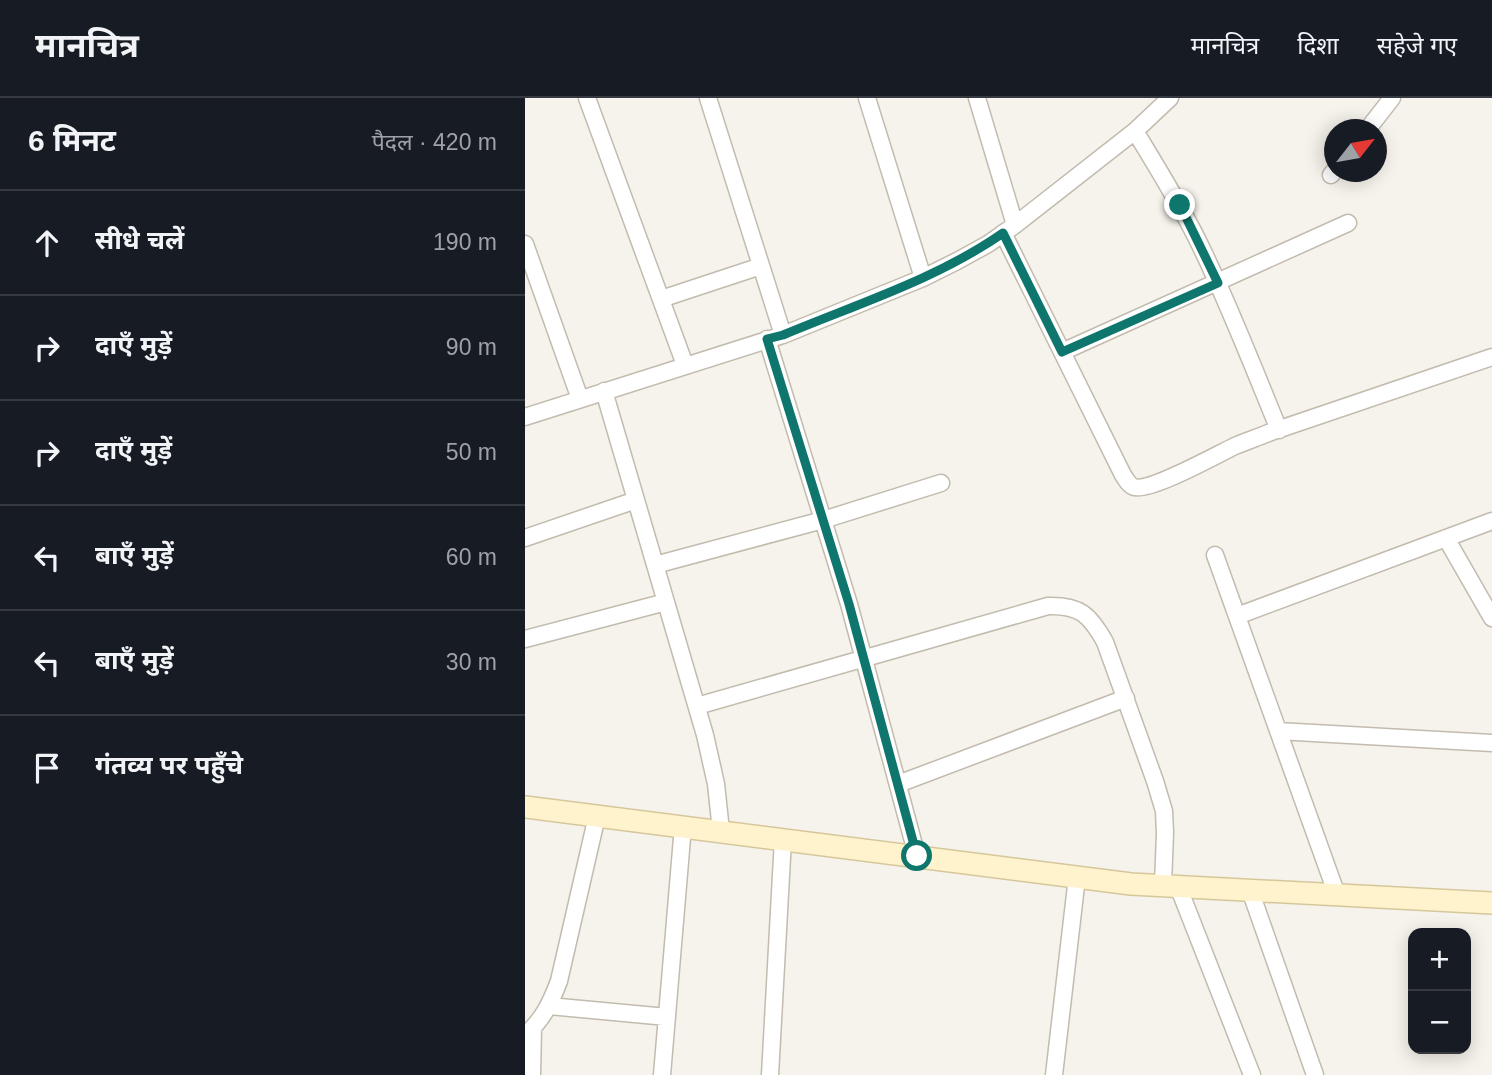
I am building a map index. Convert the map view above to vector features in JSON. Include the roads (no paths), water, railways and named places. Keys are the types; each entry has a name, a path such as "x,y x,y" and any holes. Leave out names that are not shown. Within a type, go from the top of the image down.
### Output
{"street":[{"path":"587,98 685,365"},
{"path":"708,98 761,266 775,337 823,520 849,604 917,856"},
{"path":"867,98 923,278"},
{"path":"977,98 1009,229 1062,352 1123,475 1134,487 1159,482 1279,430 1492,357"},
{"path":"525,417 775,337 923,278 1009,229 1135,131 1170,98"},
{"path":"1376,119 1392,98"},
{"path":"1135,131 1180,205 1218,283 1279,430"},
{"path":"1062,352 1348,223"},
{"path":"525,244 580,399"},
{"path":"661,299 761,266"},
{"path":"604,391 712,761 722,831"},
{"path":"655,565 823,520 941,483"},
{"path":"525,538 636,500"},
{"path":"1237,616 1492,521"},
{"path":"1446,538 1492,618"},
{"path":"1215,555 1337,895"},
{"path":"525,639 666,603"},
{"path":"697,706 1048,607 1073,608 1085,614 1105,642 1164,811 1170,886 1252,1075"},
{"path":"898,784 1126,698"},
{"path":"1278,731 1492,743"},
{"path":"525,807 1131,884 1492,903"},
{"path":"532,1075 529,1031 549,1006 559,981 597,816"},
{"path":"662,1075 683,827"},
{"path":"771,1075 783,839"},
{"path":"1054,1075 1077,877"},
{"path":"1250,890 1315,1075"},
{"path":"549,1006 667,1017"}]}
